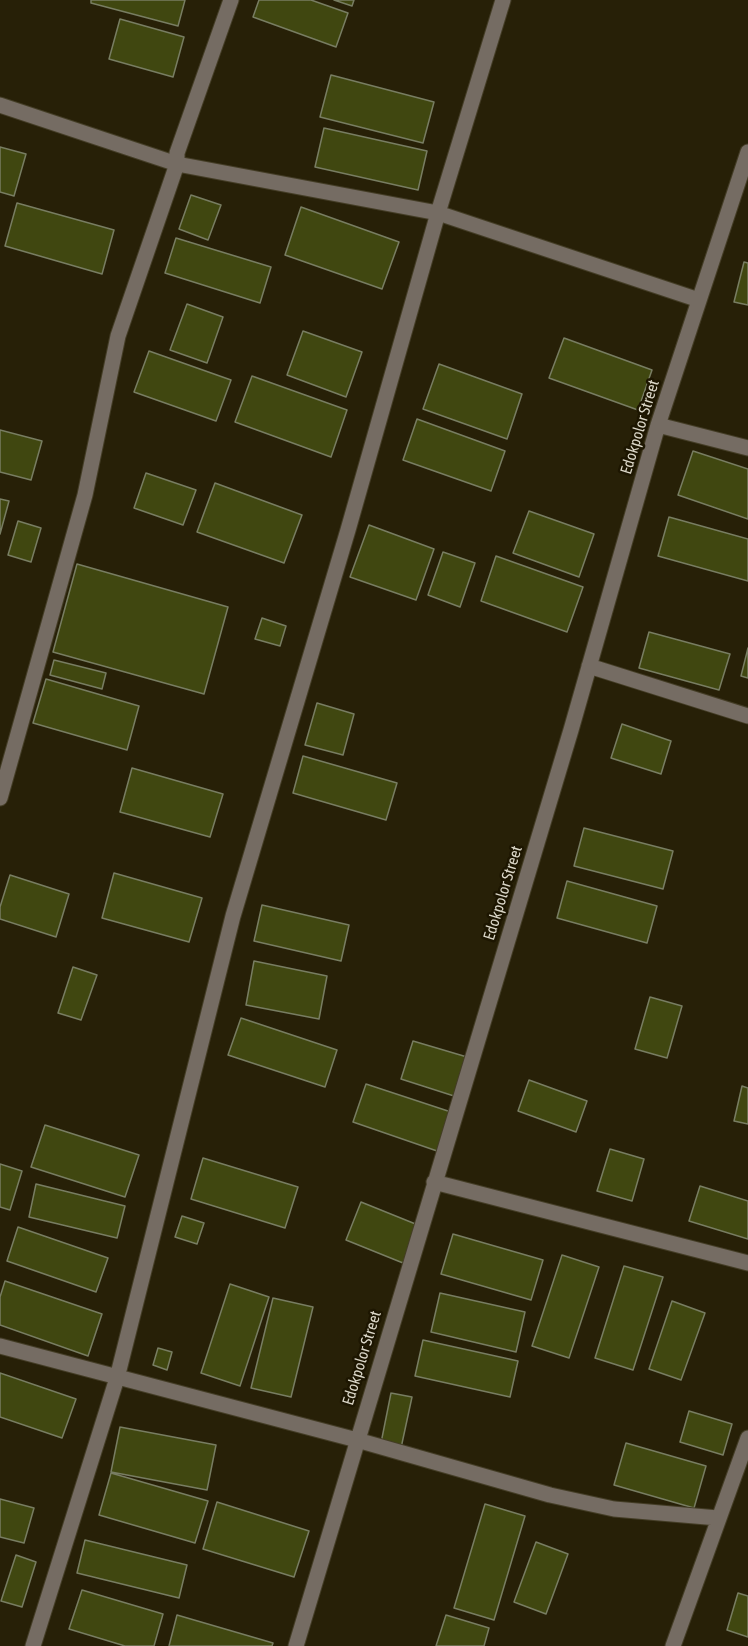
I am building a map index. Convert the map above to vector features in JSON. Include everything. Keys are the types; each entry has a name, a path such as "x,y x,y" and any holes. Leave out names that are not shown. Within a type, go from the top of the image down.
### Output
{"street":[{"path":"0,798 85,495 118,336 177,164 177,153 231,0"},
{"path":"33,1646 117,1378 232,916 348,530 438,213 502,0"},
{"path":"0,105 177,164 438,213 699,300"},
{"name":"Edokpolor Street","path":"296,1646 589,666 658,425 745,171 748,152"},
{"path":"658,425 748,448"},
{"path":"589,666 748,716"},
{"path":"434,1182 748,1263"},
{"path":"0,1346 357,1440 550,1495 614,1509 718,1518"},
{"path":"673,1646 748,1438"}],"building":[{"path":"91,0 185,0 178,26 91,3"},
{"path":"259,0 311,0 348,13 336,47 253,17"},
{"path":"334,0 354,0 352,6"},
{"path":"120,19 184,37 173,77 109,59"},
{"path":"331,75 434,102 423,143 320,117"},
{"path":"324,128 427,151 418,190 315,167"},
{"path":"0,147 26,154 14,196 0,192"},
{"path":"191,195 221,205 208,240 179,229"},
{"path":"17,203 114,230 102,274 5,246"},
{"path":"301,207 399,242 382,289 285,255"},
{"path":"176,238 271,267 260,303 165,273"},
{"path":"744,262 748,263 748,305 734,302"},
{"path":"187,304 223,317 207,363 170,350"},
{"path":"303,331 362,352 346,397 287,375"},
{"path":"564,338 652,370 638,410 549,378"},
{"path":"149,351 231,380 216,421 134,392"},
{"path":"439,364 522,394 507,439 423,409"},
{"path":"252,376 347,410 331,457 235,422"},
{"path":"417,419 505,451 491,491 403,460"},
{"path":"0,430 42,441 31,480 0,472"},
{"path":"693,451 748,469 748,519 678,495"},
{"path":"146,473 196,490 183,525 134,508"},
{"path":"215,483 302,515 284,563 197,532"},
{"path":"0,499 9,501 0,534"},
{"path":"529,511 594,534 579,577 513,553"},
{"path":"669,517 748,539 748,581 658,556"},
{"path":"18,521 41,528 31,562 8,555"},
{"path":"369,525 434,549 416,600 350,577"},
{"path":"443,552 475,563 460,607 428,595"},
{"path":"496,556 583,587 567,632 481,601"},
{"path":"77,564 228,607 204,694 53,652"},
{"path":"262,618 286,626 280,646 255,639"},
{"path":"649,632 730,654 719,690 639,668"},
{"path":"748,648 748,678 741,676"},
{"path":"54,660 106,673 102,689 50,675"},
{"path":"46,679 139,706 127,750 33,723"},
{"path":"317,703 354,714 343,755 305,745"},
{"path":"622,724 671,741 661,774 611,758"},
{"path":"303,756 397,783 386,820 293,793"},
{"path":"132,768 223,794 210,837 120,812"},
{"path":"584,828 673,851 663,889 574,866"},
{"path":"114,873 202,898 189,942 102,918"},
{"path":"10,875 69,894 56,937 0,919 0,907"},
{"path":"567,881 657,906 647,943 557,918"},
{"path":"262,905 349,925 341,961 254,941"},
{"path":"254,961 327,976 319,1019 246,1005"},
{"path":"73,967 97,975 81,1020 58,1013"},
{"path":"650,997 682,1006 667,1058 635,1049"},
{"path":"241,1018 337,1050 325,1087 228,1055"},
{"path":"413,1041 467,1057 454,1096 401,1079"},
{"path":"529,1080 587,1101 576,1132 518,1111"},
{"path":"366,1084 454,1113 440,1152 353,1122"},
{"path":"742,1086 748,1088 748,1124 734,1121"},
{"path":"45,1125 139,1155 125,1197 31,1167"},
{"path":"610,1149 644,1159 632,1201 597,1191"},
{"path":"203,1158 298,1187 285,1228 191,1199"},
{"path":"0,1164 22,1171 10,1210 0,1207"},
{"path":"36,1184 125,1206 117,1238 29,1217"},
{"path":"700,1186 748,1201 748,1239 689,1221"},
{"path":"361,1202 418,1225 403,1263 346,1240"},
{"path":"182,1216 204,1223 197,1244 175,1237"},
{"path":"18,1227 108,1258 96,1292 7,1261"},
{"path":"453,1234 543,1260 531,1300 441,1274"},
{"path":"562,1255 599,1267 569,1358 532,1346"},
{"path":"624,1266 663,1277 633,1370 595,1358"},
{"path":"5,1281 102,1314 88,1356 0,1325 0,1297"},
{"path":"230,1284 269,1297 240,1386 201,1373"},
{"path":"440,1293 525,1312 516,1352 431,1332"},
{"path":"273,1298 313,1307 291,1397 251,1388"},
{"path":"672,1301 705,1313 681,1380 649,1369"},
{"path":"423,1340 518,1361 510,1397 415,1376"},
{"path":"158,1348 172,1352 167,1370 153,1365"},
{"path":"0,1373 76,1399 62,1438 0,1417"},
{"path":"391,1393 412,1397 401,1448 381,1443"},
{"path":"689,1411 732,1424 723,1455 680,1442"},
{"path":"120,1427 216,1445 207,1490 111,1472"},
{"path":"626,1443 706,1466 694,1508 614,1485"},
{"path":"111,1473 208,1501 195,1543 99,1515"},
{"path":"0,1499 34,1508 24,1543 0,1537"},
{"path":"217,1502 309,1531 294,1577 203,1549"},
{"path":"485,1504 525,1516 494,1620 454,1608"},
{"path":"85,1540 187,1565 179,1598 77,1573"},
{"path":"536,1542 568,1554 546,1614 514,1602"},
{"path":"16,1555 36,1562 22,1607 1,1601"},
{"path":"82,1590 163,1614 154,1646 125,1646 69,1629"},
{"path":"738,1593 748,1596 748,1637 727,1630"},
{"path":"177,1615 273,1643 272,1646 169,1646"},
{"path":"446,1615 489,1628 484,1646 436,1646"}]}
